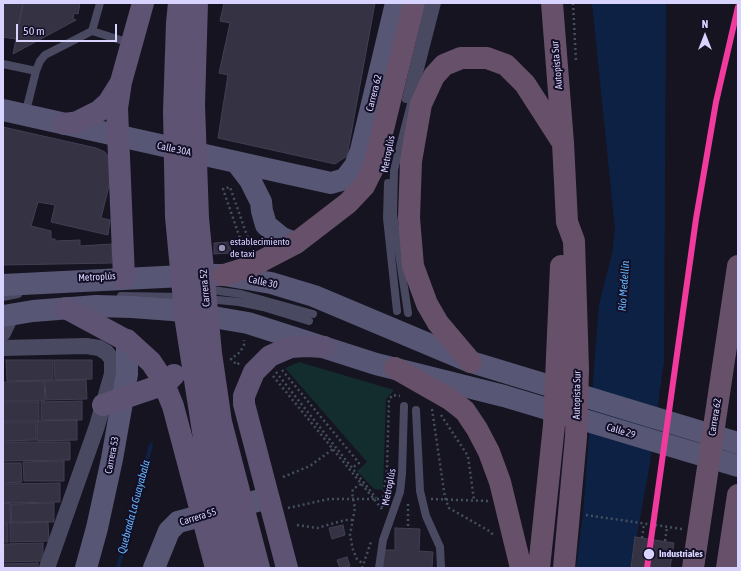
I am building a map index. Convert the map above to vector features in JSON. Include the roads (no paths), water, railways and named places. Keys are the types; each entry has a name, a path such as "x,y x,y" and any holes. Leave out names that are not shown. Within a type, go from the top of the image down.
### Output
{"highway":[{"path":"220,282 250,268 296,243 348,203 364,186 374,166 414,3"},
{"name":"Autopista Sur","path":"552,3 563,142 567,222 574,241 578,369 576,437 564,568"},
{"path":"471,362 438,323 427,304 414,266 408,218 411,161 421,104 434,76 444,65 461,58 487,58 506,65 525,84 563,142"},
{"name":"Autopista Sur","path":"539,568 554,425 561,241 567,222"},
{"name":"Carrera 62","path":"693,568 738,266"},
{"path":"395,368 451,400 465,411 477,429 489,452 500,482 521,568"},
{"path":"728,567 738,495"}],"main road":[{"path":"124,278 117,108 121,82 143,3"},
{"name":"Carrera 52","path":"179,3 177,23 184,108 198,218 213,366 221,422 259,568"},
{"name":"Carrera 52","path":"197,3 184,108 176,217 188,348 204,438 237,568"},
{"name":"Carrera 62","path":"345,179 355,166 361,150 396,3"},
{"path":"64,124 77,122 99,111 108,103 121,82"},
{"name":"Calle 30A","path":"3,110 331,183 345,179"},
{"path":"237,163 250,180 261,202 266,225 282,238 296,243"},
{"path":"261,202 269,190 290,174"},
{"name":"Calle 30","path":"3,285 124,278 271,283 314,296 471,362 738,443"},
{"path":"5,315 96,306 151,308 246,331 324,347 395,368"},
{"path":"66,308 127,340 151,362 165,384 173,406 214,566"},
{"name":"Carrera 53","path":"86,568 102,509 113,402 128,365 127,340"},
{"path":"288,568 244,404 245,389 250,378 270,356 299,346 324,347"},
{"path":"113,402 165,384 181,370 192,367 205,369 224,382 244,404"},
{"name":"Calle 29","path":"395,368 504,396 738,466"},
{"name":"Carrera 55","path":"154,568 169,531 178,522 268,498"}],"street":[{"name":"Carrera 53","path":"3,348 86,346 99,348 106,352 112,359 113,402 47,568"}],"lane":[{"path":"92,31 100,3"},
{"name":"Metroplús","path":"397,311 387,218 389,166 429,3"},
{"name":"Metroplús","path":"408,313 393,214 394,170 437,3"},
{"path":"25,115 36,71 40,61 45,55 92,31 132,44"},
{"path":"3,64 36,71"},
{"name":"Metroplús","path":"110,296 191,299 251,304 311,318 241,294 220,282 193,288 175,287"},
{"name":"Metroplús","path":"5,315 31,293 132,286 161,286"},
{"name":"Metroplús","path":"191,299 246,331"},
{"name":"Metroplús","path":"379,568 383,540 400,492 404,406"},
{"path":"416,410 420,492 426,516 440,547 441,568"}],"water":[{"name":"Río Medellín","path":"592,3 666,3 664,361 650,463 631,568 576,568 583,514 599,304 612,254 615,229"}],"waterway":[{"name":"Quebrada La Guayabala","path":"118,568 151,445"}],"place":[{"name":"establecimiento de taxi","path":"222,248"},
{"name":"Industriales","path":"649,554"}]}
